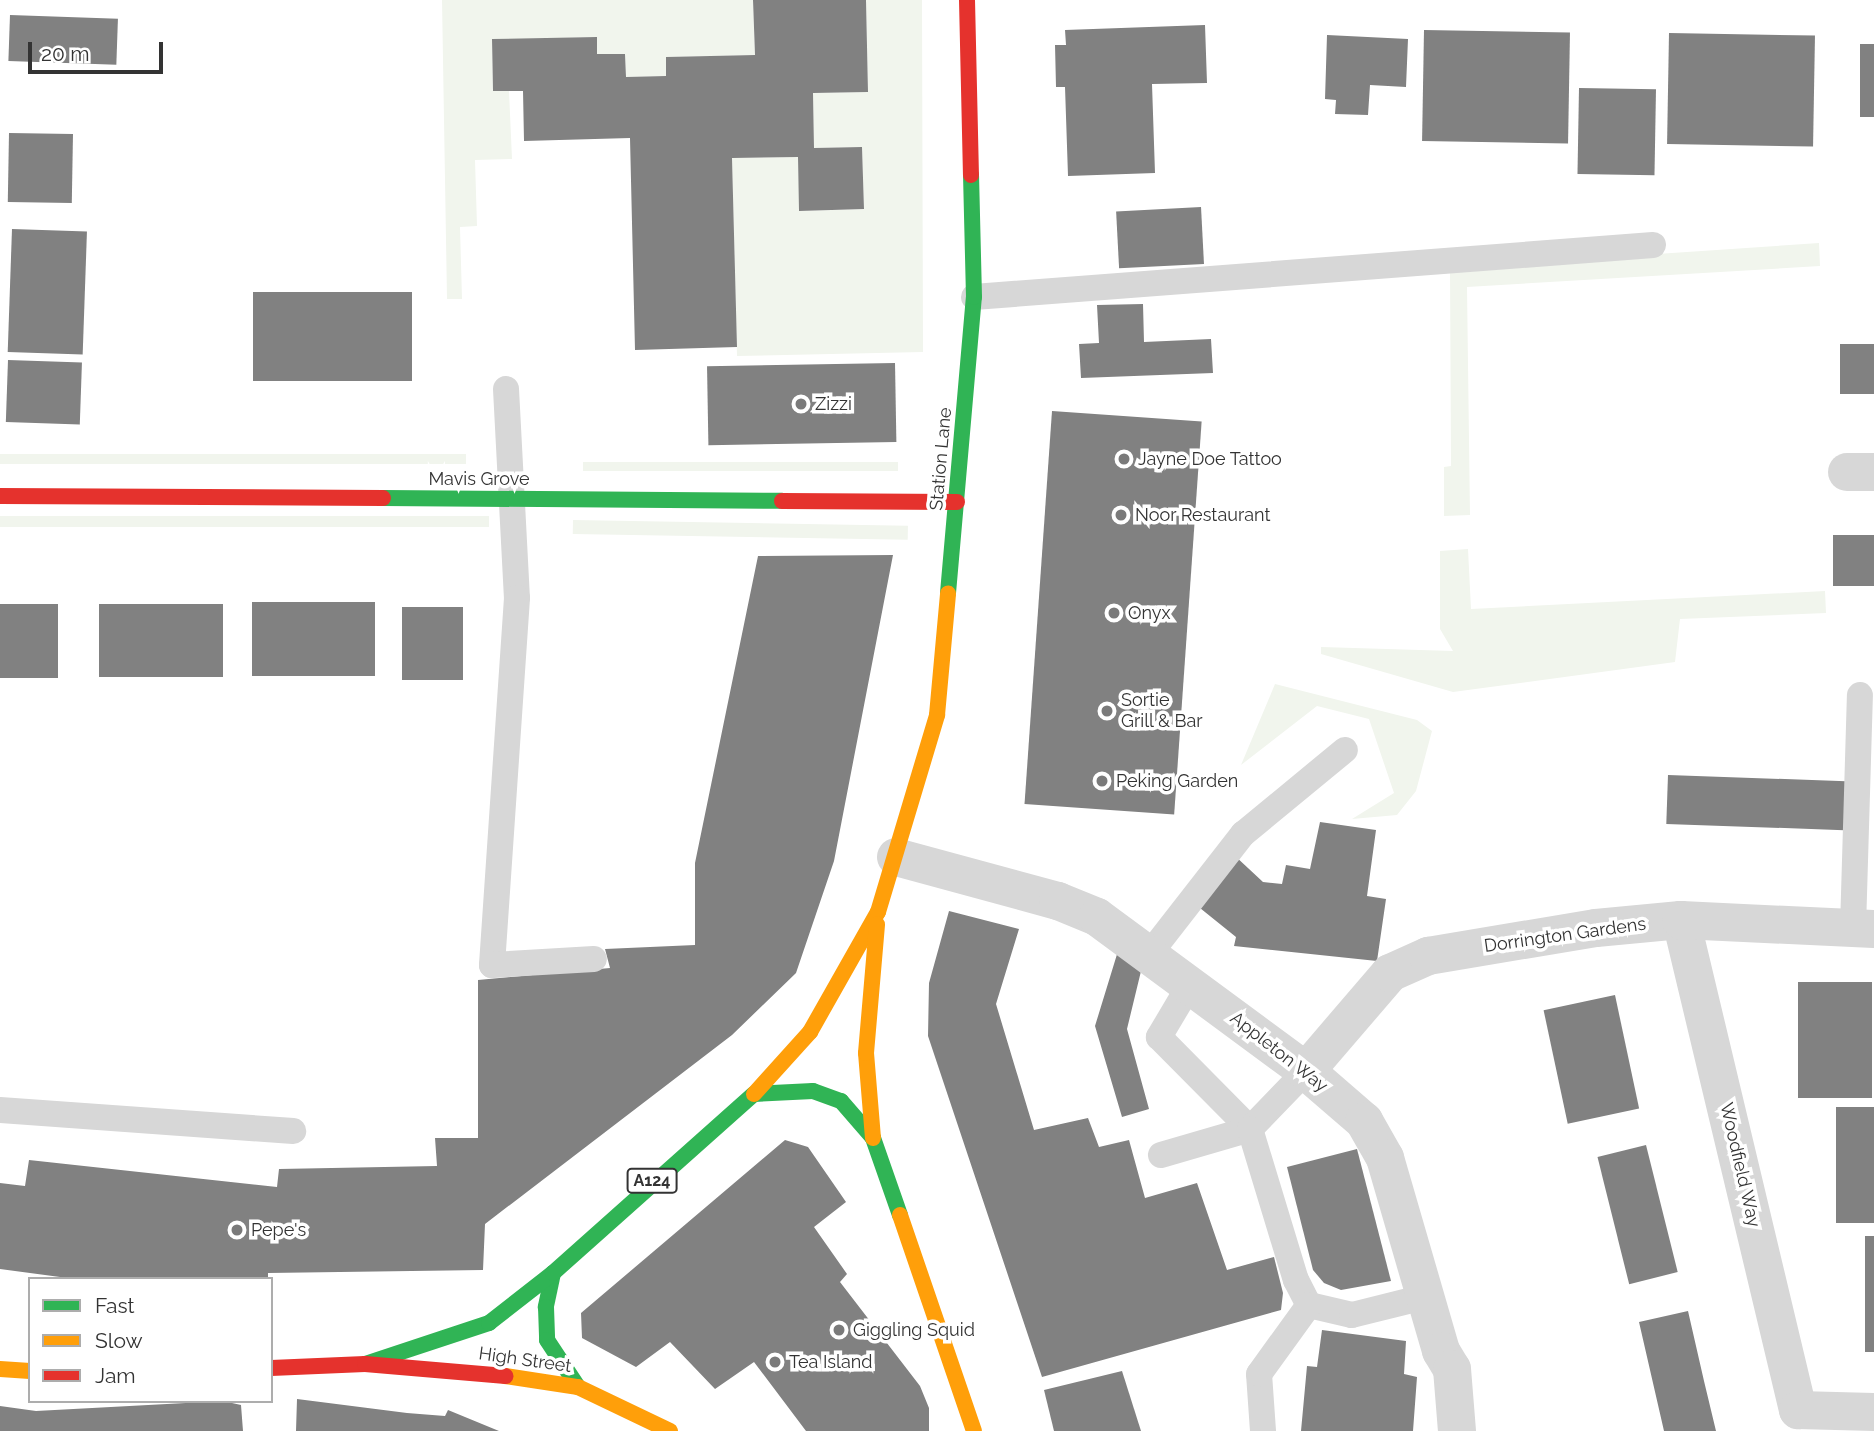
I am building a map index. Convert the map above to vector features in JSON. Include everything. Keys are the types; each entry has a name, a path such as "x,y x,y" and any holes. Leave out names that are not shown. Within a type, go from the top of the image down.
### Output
{"street":[{"name":"Station Lane","path":"553,1273 754,1094 810,1032 878,912 896,857 937,715 974,297 967,0"},
{"name":"Mavis Grove","path":"0,496 957,502"},
{"name":"Appleton Way","path":"896,857 1058,901 1097,917 1151,952 1306,1071 1364,1121 1385,1158 1441,1351 1452,1369 1457,1431"},
{"name":"Station Lane","path":"873,1138 866,1054 878,912"},
{"name":"Dorrington Gardens","path":"1306,1071 1390,973 1428,956 1596,928 1681,920 1863,929"},
{"name":"Woodfield Way","path":"1681,920 1798,1410 1874,1412"},
{"path":"754,1094 813,1091 841,1101 873,1138 974,1431"},
{"path":"553,1273 546,1307 547,1340 578,1387"},
{"name":"High Street","path":"365,1364 489,1322 553,1273"},
{"name":"High Street","path":"273,1368 365,1364 491,1374 578,1387 670,1431"},
{"path":"0,1369 28,1371"}],"lane":[{"path":"974,297 1653,245"},
{"path":"506,390 515,498 517,598 492,965 594,959"},
{"path":"1860,695 1863,929"},
{"path":"1151,952 1243,834 1345,750"},
{"path":"1191,983 1159,1037 1250,1129 1296,1280 1309,1305 1352,1315 1425,1297"},
{"path":"1161,1155 1250,1129 1306,1071"},
{"path":"0,1110 293,1131"},
{"path":"1263,1431 1259,1374 1309,1305"}],"shaded area":[{"path":"442,0 753,0 755,55 667,57 666,76 626,77 625,54 597,54 596,37 492,40 493,91 509,91 512,159 475,160 477,226 460,227 462,299 447,299"},
{"path":"866,0 922,0 923,352 737,356 732,158 798,157 800,211 864,209 862,147 814,148 813,93 868,92"},
{"path":"1819,243 1820,266 1467,287 1470,515 1444,516 1444,467 1451,466 1450,268"},
{"path":"0,454 466,454 466,464 0,464"},
{"path":"583,462 898,462 898,471 583,471"},
{"path":"0,516 489,516 489,527 0,527"},
{"path":"573,520 908,526 908,540 573,534"},
{"path":"1468,549 1471,609 1825,591 1826,613 1680,619 1675,662 1453,692 1321,654 1321,647 1453,651 1440,629 1440,551"},
{"path":"1275,684 1417,720 1432,731 1416,791 1397,815 1352,819 1394,793 1369,719 1317,706 1241,765"}],"building":[{"path":"753,0 866,0 868,92 813,93 814,148 862,147 864,209 799,211 798,157 732,158 737,347 635,350 630,138 524,141 523,91 493,91 492,39 597,37 597,54 625,54 626,77 666,76 666,57 755,55"},
{"path":"10,15 118,19 116,65 8,61"},
{"path":"1205,25 1207,83 1152,84 1155,173 1068,176 1065,87 1056,87 1055,45 1066,45 1065,30"},
{"path":"1424,30 1570,33 1568,144 1422,141"},
{"path":"1669,33 1815,36 1813,147 1667,144"},
{"path":"1327,35 1408,39 1406,87 1370,85 1368,115 1335,114 1336,100 1325,99"},
{"path":"1860,44 1874,44 1874,117 1860,117"},
{"path":"1579,88 1656,89 1654,175 1577,174"},
{"path":"9,133 73,134 72,203 8,202"},
{"path":"1201,207 1204,264 1119,268 1116,211"},
{"path":"12,229 87,232 83,355 8,352"},
{"path":"253,292 412,292 412,381 253,381"},
{"path":"1143,304 1144,342 1211,339 1213,373 1081,378 1079,344 1099,343 1097,305"},
{"path":"1840,344 1874,344 1874,394 1840,394"},
{"path":"8,360 82,363 80,425 6,422"},
{"name":"Zizzi","path":"895,363 896,442 708,445 707,366"},
{"path":"1052,411 1202,421 1174,815 1025,804"},
{"path":"1833,535 1874,535 1874,586 1833,586"},
{"path":"893,555 834,861 796,973 732,1035 485,1224 483,1270 268,1273 268,1277 60,1277 0,1269 0,1183 25,1186 29,1160 277,1187 279,1169 437,1166 435,1138 478,1138 478,980 610,968 605,949 695,945 695,863 758,556"},
{"path":"252,602 375,602 375,676 252,676"},
{"path":"0,604 58,604 58,678 0,678"},
{"path":"99,604 223,604 223,677 99,677"},
{"path":"402,607 463,607 463,680 402,680"},
{"path":"1668,775 1846,781 1844,830 1666,824"},
{"path":"1320,822 1376,830 1367,896 1386,899 1377,961 1234,946 1236,937 1195,904 1234,855 1263,882 1282,884 1286,865 1310,869"},
{"path":"949,911 1019,929 996,1004 1034,1130 1088,1118 1099,1147 1129,1140 1145,1198 1197,1183 1227,1270 1274,1257 1283,1293 1281,1310 1042,1377 928,1036 929,983"},
{"path":"1118,951 1142,967 1127,1029 1149,1109 1122,1117 1095,1026"},
{"path":"1798,982 1872,982 1872,1098 1798,1098"},
{"path":"1615,995 1639,1108 1568,1124 1544,1010"},
{"path":"1836,1107 1874,1107 1874,1223 1836,1223"},
{"path":"785,1140 808,1147 846,1202 814,1227 847,1274 840,1282 920,1386 929,1408 929,1431 806,1431 754,1362 715,1389 670,1342 636,1367 582,1338 581,1313"},
{"path":"1646,1145 1678,1272 1629,1284 1597,1157"},
{"path":"1357,1149 1391,1281 1341,1290 1324,1283 1313,1270 1287,1167"},
{"path":"1865,1236 1874,1236 1874,1352 1865,1352"},
{"path":"1688,1311 1716,1431 1664,1431 1639,1322"},
{"path":"1322,1330 1406,1341 1404,1374 1417,1377 1413,1431 1301,1431 1307,1366 1317,1367"},
{"path":"1122,1371 1141,1431 1054,1431 1044,1390"},
{"path":"297,1399 445,1416 448,1410 499,1431 296,1431"},
{"path":"232,1403 241,1405 243,1431 0,1431 0,1406 36,1411"}],"traffic: fast":[{"path":"948,593 974,297 971,175"},
{"path":"383,498 782,501"},
{"path":"365,1364 489,1323 553,1273 754,1094 813,1091 841,1101 873,1138 900,1215"},
{"path":"553,1273 546,1307 547,1340 578,1387"}],"traffic: slow":[{"path":"754,1094 810,1032 878,912 937,715 948,593"},
{"path":"873,1138 866,1053 877,924"},
{"path":"900,1215 974,1431"},
{"path":"0,1369 28,1371"},
{"path":"505,1376 578,1387 670,1431"}],"traffic: jam":[{"path":"967,0 971,175"},
{"path":"0,496 383,498"},
{"path":"782,501 957,502"},
{"path":"273,1368 365,1364 505,1376"}],"place":[{"name":"Zizzi","path":"801,404"},
{"name":"Jayne Doe Tattoo","path":"1124,459"},
{"name":"Noor Restaurant","path":"1121,515"},
{"name":"Onyx","path":"1114,613"},
{"name":"Sortie Grill & Bar","path":"1107,711"},
{"name":"Peking Garden","path":"1102,781"},
{"name":"Pepe's","path":"237,1230"},
{"name":"Giggling Squid","path":"839,1330"},
{"name":"Tea Island","path":"775,1362"}]}
